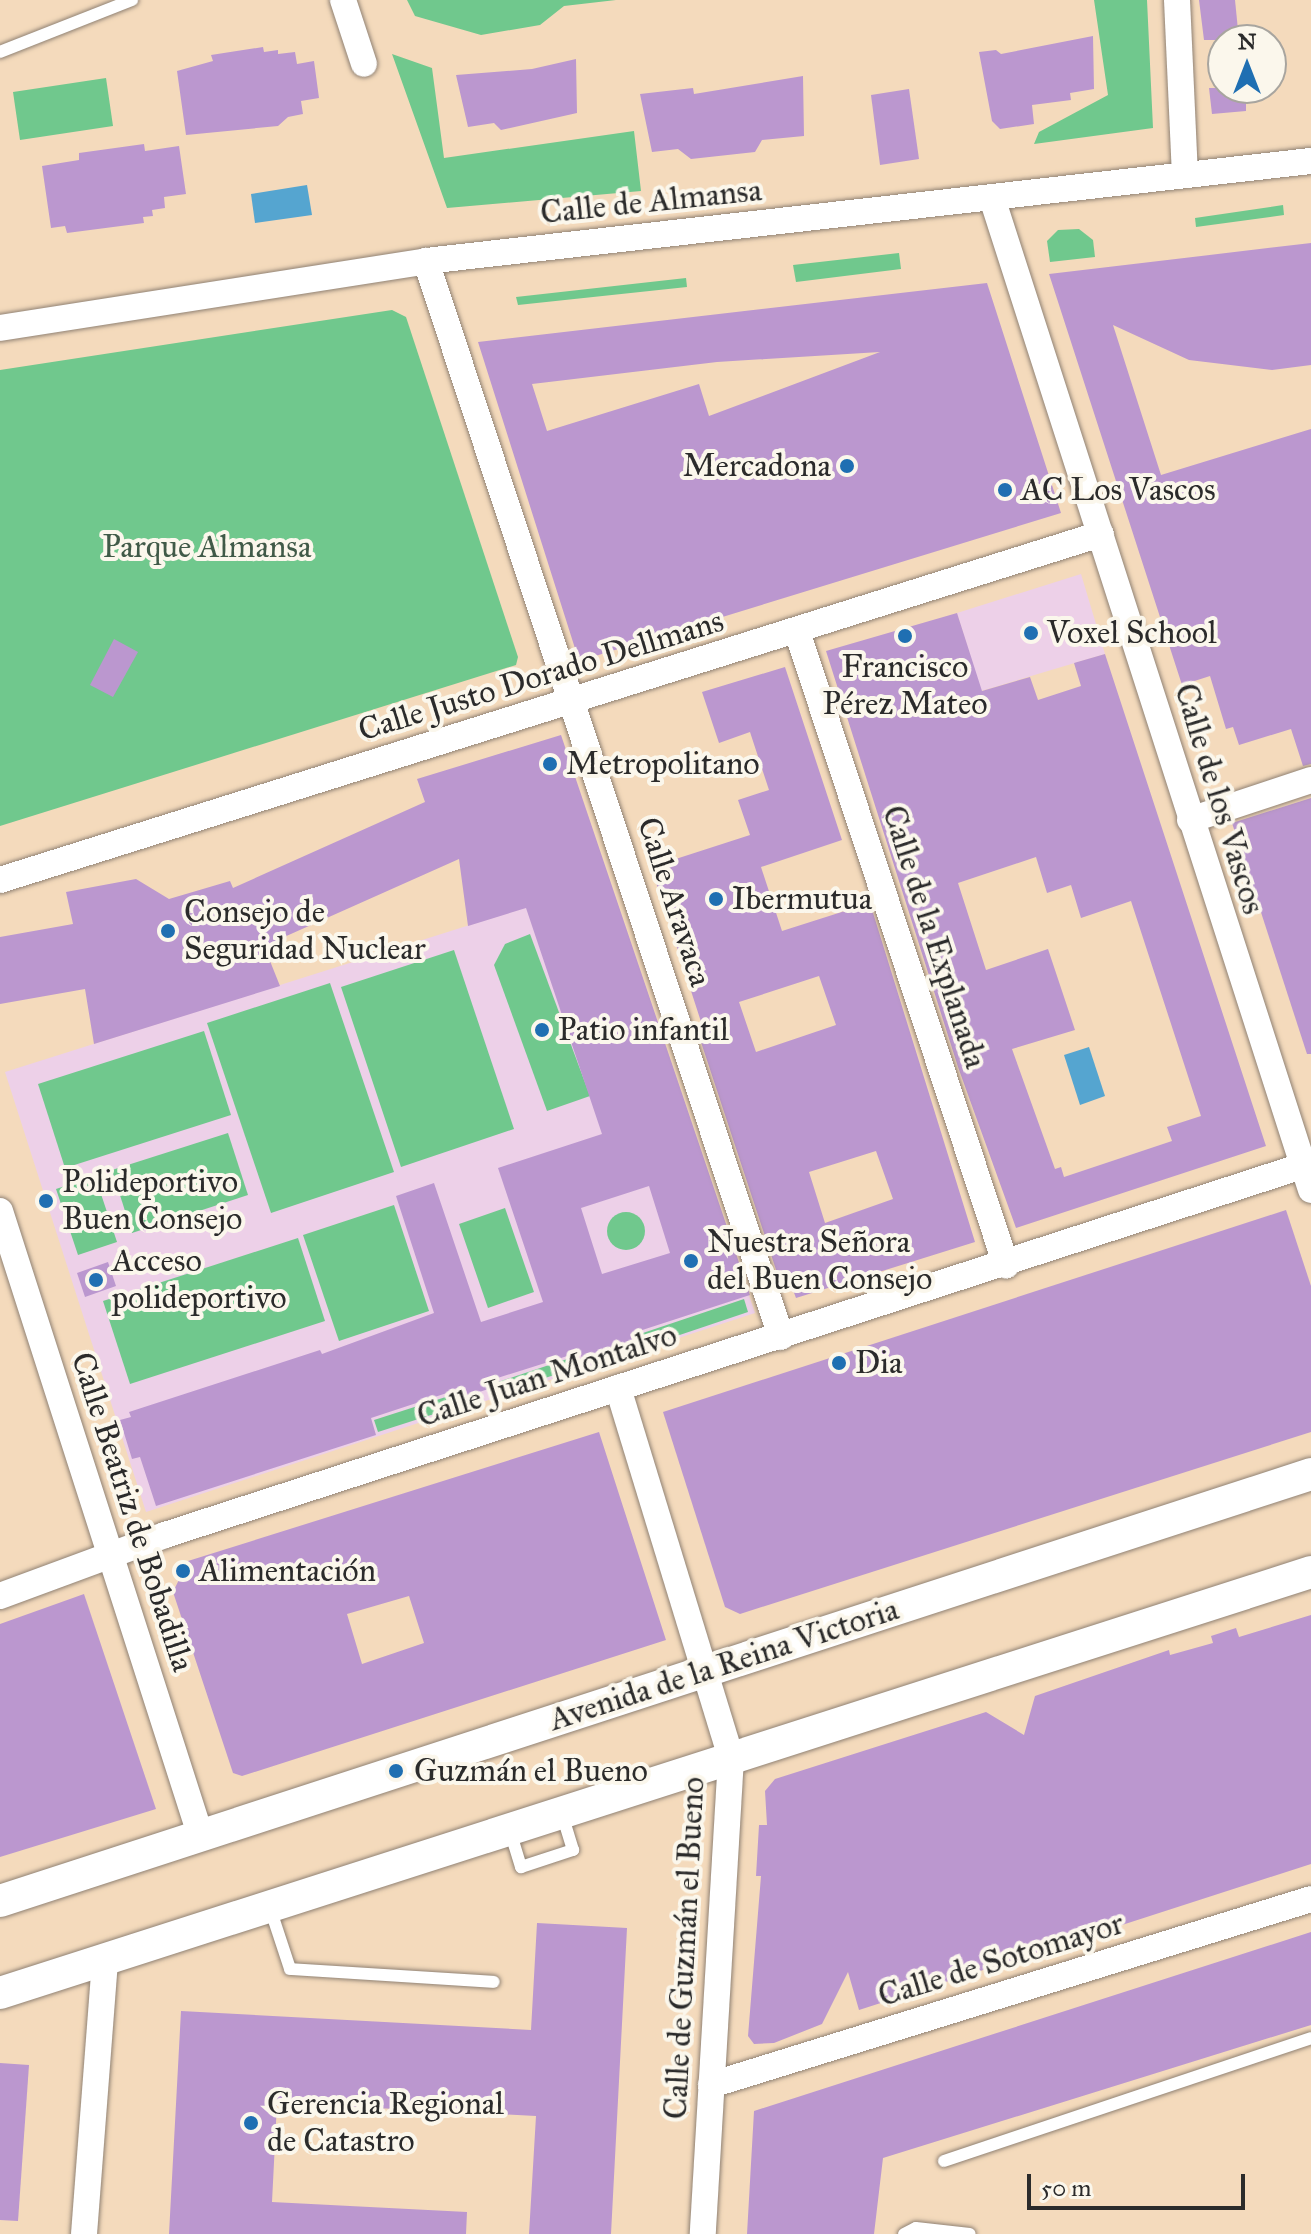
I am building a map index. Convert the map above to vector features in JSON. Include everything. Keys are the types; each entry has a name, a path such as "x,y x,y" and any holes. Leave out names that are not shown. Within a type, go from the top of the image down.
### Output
{"street":[{"path":"343,0 364,64"},
{"path":"1177,0 1185,175"},
{"name":"Calle de Almansa","path":"0,328 426,261 1311,161"},
{"name":"Calle de los Vascos","path":"992,198 1190,820 1306,1164 1311,1190"},
{"name":"Calle Aravaca","path":"426,261 781,1337"},
{"name":"Calle Justo Dorado Dellmans","path":"0,880 571,704 1101,534"},
{"name":"Calle de la Explanada","path":"797,631 1006,1265"},
{"path":"1190,820 1311,780"},
{"name":"Calle Juan Montalvo","path":"0,1596 110,1555 618,1388 1006,1265 1306,1164"},
{"name":"Calle Beatriz de Bobadilla","path":"0,1211 200,1834"},
{"name":"Calle de Guzmán el Bueno","path":"618,1388 707,1670 731,1758 703,2234"},
{"name":"Avenida de la Reina Victoria","path":"0,1901 1311,1474"},
{"path":"0,1993 1311,1572"},
{"name":"Calle de Sotomayor","path":"711,2085 1311,1899"},
{"path":"84,2234 105,1958"}],"lane":[{"path":"0,52 132,0"},
{"path":"269,1905 290,1969 494,1982"},
{"path":"944,2161 1311,2038"},
{"path":"904,2234 916,2228 970,2234"}],"shaded area":[{"name":"Voxel School","path":"1081,574 1105,654 981,691 957,613"},
{"path":"609,881 755,1313 146,1512 5,1072"}],"green space":[{"path":"407,0 616,0 564,6 540,25 481,35 415,16"},
{"path":"1094,0 1147,0 1153,128 1034,144 1039,132 1108,95"},
{"path":"392,54 432,68 444,158 634,131 641,191 447,208"},
{"path":"106,78 113,126 20,140 13,92"},
{"path":"1283,205 1284,215 1196,227 1195,218"},
{"path":"1079,229 1093,240 1095,257 1050,262 1047,241 1058,230"},
{"path":"899,253 901,269 796,282 793,265"},
{"path":"686,278 687,287 518,305 516,297"},
{"name":"Parque Almansa","path":"392,310 406,317 518,657 516,665 0,826 0,370"},
{"name":"Patio infantil","path":"530,934 590,1096 547,1111 494,965 505,944"},
{"path":"454,950 514,1129 401,1167 341,987"},
{"path":"330,983 394,1172 271,1213 207,1023"},
{"path":"204,1031 231,1115 65,1168 38,1084"},
{"path":"228,1133 248,1195 132,1233 112,1170"},
{"path":"95,1176 117,1242 78,1255 56,1189"},
{"path":"394,1205 429,1311 339,1341 303,1235"},
{"path":"505,1208 534,1292 488,1308 459,1224"},
{"path":"626,1212 639,1218 645,1231 639,1244 626,1250 613,1244 607,1231 613,1218"},
{"path":"298,1238 325,1321 130,1384 103,1301"},
{"path":"744,1299 748,1312 641,1348 637,1335"},
{"path":"576,1356 579,1367 499,1393 495,1383"},
{"path":"455,1394 459,1406 378,1432 374,1420"}],"water":[{"path":"307,185 312,215 255,223 251,194"},
{"path":"1089,1047 1105,1096 1080,1105 1064,1055"}],"building":[{"path":"1199,0 1235,0 1237,24 1207,24 1207,40 1204,40"},
{"path":"1093,36 1094,89 1070,93 1071,100 1032,105 1034,124 1000,129 992,121 979,52 996,50 1001,54"},
{"path":"263,47 264,52 295,52 297,64 314,61 319,98 301,101 303,114 288,117 278,126 186,135 177,71 213,61 211,55"},
{"path":"576,59 577,113 501,130 494,123 468,127 456,75 532,69"},
{"path":"803,76 804,136 762,140 755,152 691,159 678,149 652,152 640,94 693,88 694,94"},
{"path":"909,89 919,159 880,165 871,95"},
{"path":"1211,104 1246,104 1246,111 1212,114"},
{"path":"144,144 145,151 179,146 186,194 164,197 165,208 152,210 153,216 143,217 144,223 67,233 65,226 51,228 42,166 79,160 79,153"},
{"path":"1311,243 1311,365 1272,370 1189,360 1113,325 1161,475 1311,429 1311,764 1303,766 1291,729 1239,745 1233,727 1226,729 1210,676 1182,685 1049,274"},
{"path":"987,283 1061,513 579,661 478,342","holes":["880,352 709,416 699,384 547,431 532,384 717,362"]},
{"path":"957,613 982,691 1030,677 1038,700 1081,686 1074,663 1105,654 1266,1146 1016,1228 958,1067 826,651","holes":["1036,857 1047,893 1071,885 1081,918 1131,901 1201,1116 1167,1127 1172,1141 1064,1177 1061,1167 1055,1169 1012,1049 1075,1030 1048,949 986,970 958,883"]},
{"path":"114,639 138,652 113,697 90,685"},
{"path":"785,667 842,840 761,867 782,931 870,903 975,1242 796,1298 790,1282 781,1285 697,1030 703,1028 651,867 750,835 738,800 769,790 750,732 719,743 702,692","holes":["819,976 836,1025 756,1052 739,1002","876,1151 893,1199 825,1223 809,1172"]},
{"path":"561,735 750,1295 630,1334 635,1347 583,1362 580,1352 488,1381 491,1388 468,1396 465,1387 371,1418 376,1435 156,1506 140,1457 132,1459 120,1420 131,1417 129,1412 320,1350 322,1354 434,1313 396,1196 434,1183 481,1322 543,1302 498,1168 602,1134 526,908 468,926 459,859 264,946 280,986 94,1044 85,989 0,1004 0,937 73,924 66,892 136,879 169,899 230,881 233,888 425,802 417,779","holes":["649,1186 670,1253 602,1274 581,1208"]},
{"path":"1311,798 1311,1054 1307,1054 1232,823"},
{"path":"1286,1210 1311,1286 1311,1432 740,1614 725,1607 663,1412"},
{"name":"Acceso polideportivo","path":"108,1262 116,1286 85,1297 77,1273"},
{"path":"599,1432 666,1640 242,1776 233,1773 173,1592 188,1561","holes":["409,1596 424,1643 362,1664 347,1614"]},
{"path":"84,1594 156,1809 0,1857 0,1624"},
{"path":"1311,1615 1311,1864 859,2010 848,1972 822,2024 774,2043 754,2044 748,2036 761,1876 756,1876 759,1825 767,1825 765,1791 775,1779 986,1712 1024,1735 1035,1696 1169,1650 1170,1655 1213,1643 1211,1636 1236,1628 1239,1637"},
{"path":"537,1923 627,1928 611,2234 529,2234 536,2116 277,2103 272,2202 467,2212 466,2234 169,2234 181,2011 531,2030"},
{"path":"1311,1932 1311,2025 883,2158 874,2234 747,2234 754,2111"},
{"path":"0,2063 29,2065 18,2221 0,2220"}],"place":[{"name":"Mercadona","path":"847,466"},
{"name":"AC Los Vascos","path":"1005,490"},
{"name":"Voxel School","path":"1031,633"},
{"name":"Francisco Pérez Mateo","path":"905,636"},
{"name":"Metropolitano","path":"550,764"},
{"name":"Ibermutua","path":"716,899"},
{"name":"Consejo de Seguridad Nuclear","path":"168,931"},
{"name":"Patio infantil","path":"542,1030"},
{"name":"Polideportivo Buen Consejo","path":"46,1201"},
{"name":"Nuestra Señora del Buen Consejo","path":"691,1261"},
{"name":"Acceso polideportivo","path":"96,1280"},
{"name":"Dia","path":"839,1363"},
{"name":"Alimentación","path":"183,1571"},
{"name":"Guzmán el Bueno","path":"396,1771"},
{"name":"Gerencia Regional de Catastro","path":"251,2123"}]}
